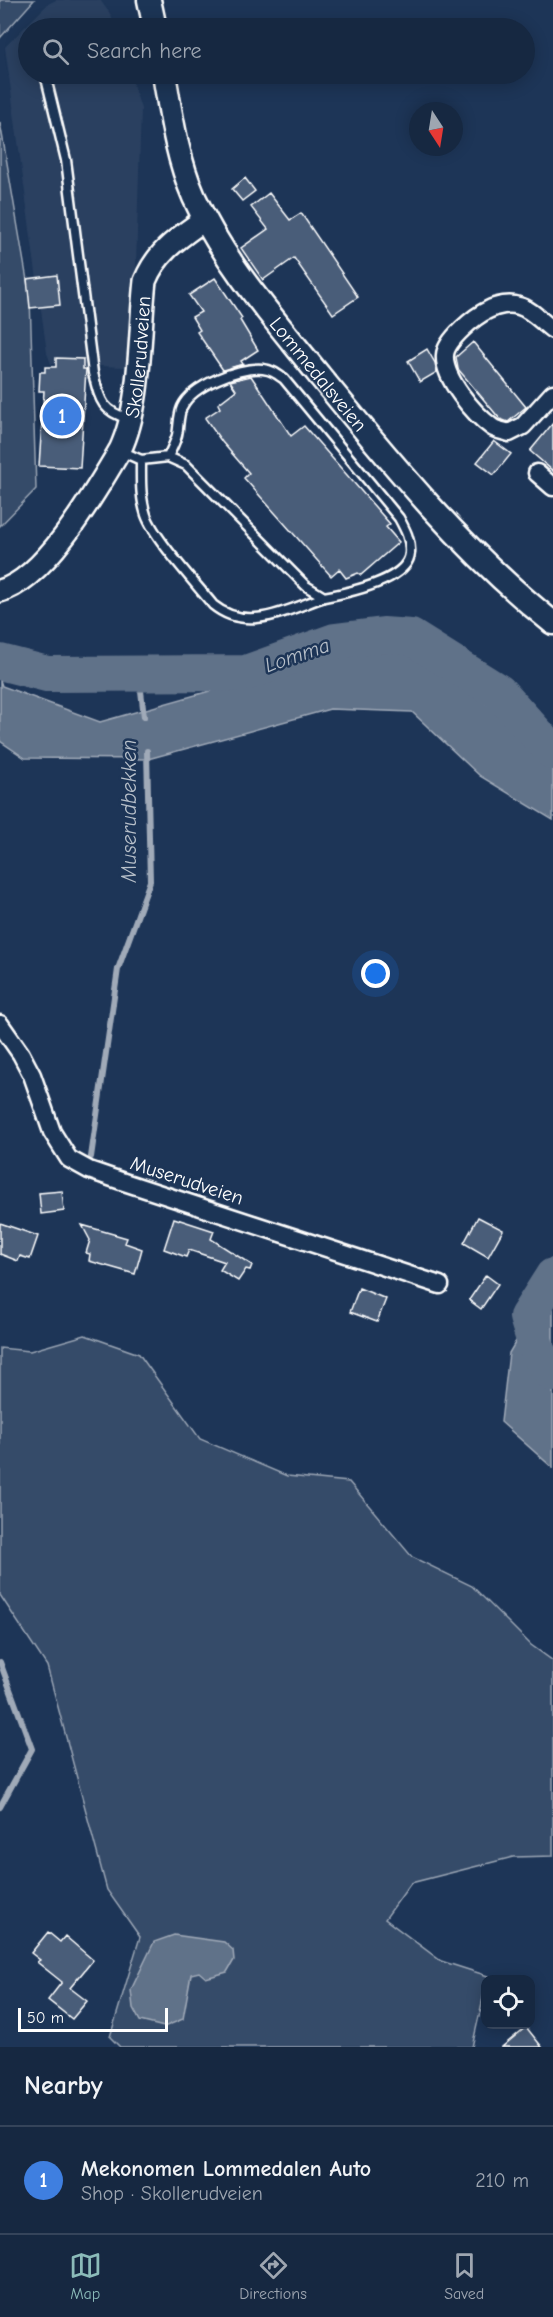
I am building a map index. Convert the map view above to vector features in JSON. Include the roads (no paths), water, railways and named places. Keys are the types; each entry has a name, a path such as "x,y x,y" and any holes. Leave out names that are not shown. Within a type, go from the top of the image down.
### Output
{"main road":[{"path":"149,0 153,18"},
{"name":"Lommedalsveien","path":"166,84 175,139 184,170 205,219 248,285 398,472 450,530 553,623"}],"street":[{"name":"Skollerudveien","path":"0,591 27,578 53,550 120,450 126,438 135,390 145,280 150,267 161,252 205,219"},
{"path":"553,330 521,306 507,304 488,309 460,331 451,339 445,354 448,375 462,396 492,427 509,433 523,426 553,393"},
{"path":"537,473 553,487"},
{"name":"Muserudveien","path":"0,1024 32,1075 52,1132 69,1159 89,1170 124,1182 440,1285"}],"lane":[{"path":"47,84 66,160 93,373 100,399 105,408 112,414 130,419"},
{"path":"141,460 140,491 147,518 160,539 213,605 224,614 248,620 273,615 324,597 358,591 391,576 405,566 410,556 408,535 399,518 284,379 273,371 255,369 202,386 191,393 181,408 177,434 168,457"},
{"path":"120,450 141,460 168,457 186,465 306,586 324,597"}],"waterway":[{"name":"Lomma","path":"0,662 47,674 246,673 335,641 383,635 411,637 499,692 553,752"},
{"name":"Muserudbekken","path":"139,673 144,717"},
{"name":"Muserudbekken","path":"91,1157 118,969 150,881 147,751"},
{"name":"Lomma","path":"553,1276 527,1317 538,1353 553,1374"},
{"name":"Muserudbekken","path":"0,1662 32,1749 0,1807"}],"place":[{"name":"Mekonomen Lommedalen Auto","path":"62,416"}]}
